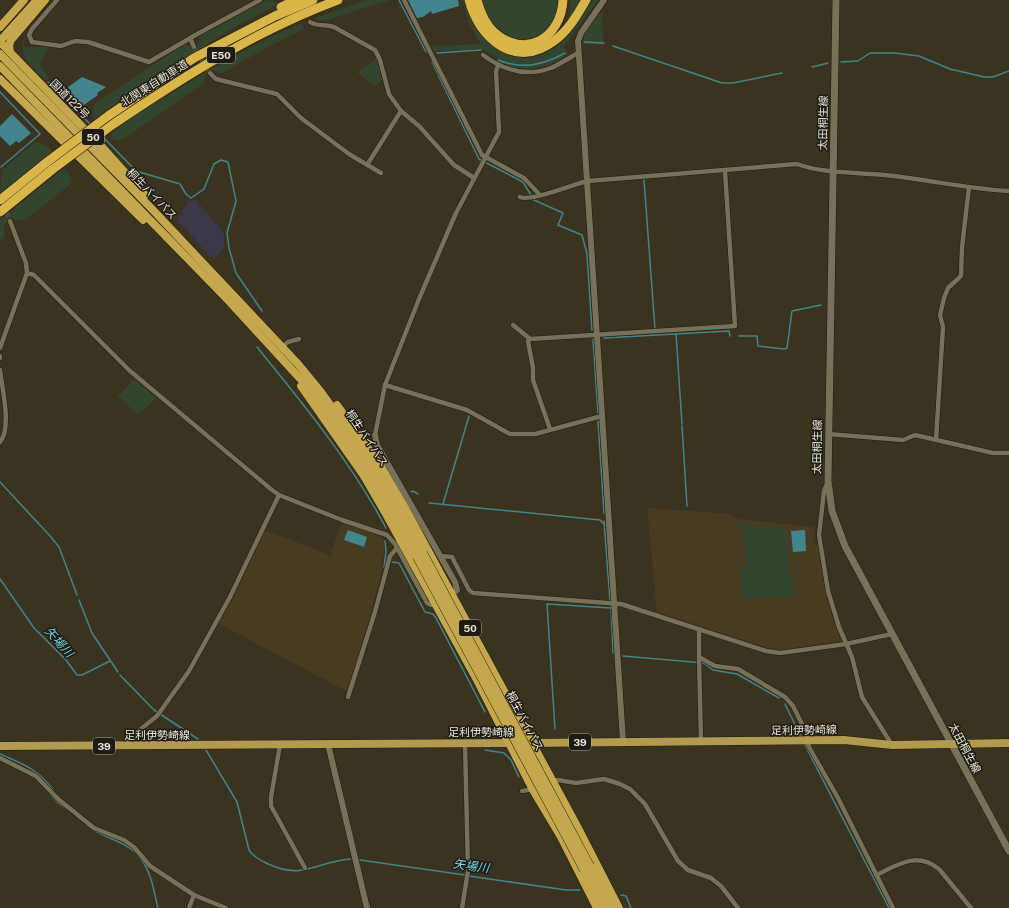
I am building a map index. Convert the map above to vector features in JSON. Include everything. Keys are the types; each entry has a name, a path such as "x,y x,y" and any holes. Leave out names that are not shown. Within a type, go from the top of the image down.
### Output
{"highway":[{"path":"0,27 24,0"},
{"path":"0,42 37,0"},
{"path":"3,58 11,40 45,0"},
{"path":"209,50 248,24 296,0"},
{"name":"北関東自動車道","path":"0,212 160,79 209,50 275,16 313,0"},
{"name":"北関東自動車道","path":"0,200 47,162 110,120 219,57 277,27 338,0"},
{"path":"470,0 479,23 490,38 508,50 530,52 543,48 566,30 586,0"},
{"path":"477,0 484,18 493,32 507,40 522,44 540,41 550,34 561,19 563,0"},
{"name":"50","path":"0,42 3,58"},
{"name":"桐生バイパス","path":"3,58 166,230 317,397 359,456 420,555"},
{"name":"50","path":"0,78 143,220 166,230"},
{"name":"桐生バイパス","path":"166,230 283,346 331,405 375,467 420,555 587,868 612,908"},
{"name":"50","path":"284,360 364,476 436,604 532,790 561,838 597,908"},
{"name":"50","path":"298,364 334,401 353,424 380,465 453,594 619,908"},
{"name":"桐生バイパス","path":"587,868 604,908"}],"main road":[{"name":"太田桐生線","path":"836,0 828,434 828,481 832,511 841,537 1009,851"},
{"name":"足利伊勢崎線","path":"0,746 844,740 892,745 1009,743"}],"street":[{"path":"57,0 32,29 29,35 32,42 62,46 75,41 88,42 150,62 190,38 260,0"},
{"path":"404,0 484,160 524,178 538,196"},
{"path":"604,0 578,38 578,53 588,181 612,604 623,741"},
{"path":"310,22 316,26 327,25 334,27 375,50 380,60 389,94 401,111 419,126 454,165 474,178"},
{"path":"190,38 194,47"},
{"path":"483,55 498,66 517,72 539,71 550,68 578,53"},
{"path":"27,273 34,275 72,311 130,371 278,495 342,520 387,535 397,548 427,603 431,605 436,604 453,594 458,588 377,445 375,435 385,385 444,240 500,127 496,71 498,66"},
{"path":"210,73 216,79 277,94 302,118 349,154 380,173"},
{"path":"367,165 401,111"},
{"path":"520,197 530,199 588,181 796,164 808,168 882,175 1009,191"},
{"path":"513,325 530,339 736,326 725,171"},
{"path":"936,440 944,327 940,314 948,288 961,276 962,247 969,187"},
{"path":"0,348 27,273 26,263 10,221"},
{"path":"283,346 288,342 299,339"},
{"path":"530,339 528,341 533,368 533,380 550,430"},
{"path":"0,370 6,424 4,436 0,442"},
{"path":"385,385 467,410 510,434 535,434 602,416"},
{"path":"828,434 903,440 915,435 993,454 1009,453"},
{"path":"828,481 824,491 819,535 828,591 839,627 852,657 862,697 892,745"},
{"path":"126,746 127,740 159,713 189,671 210,637 278,495"},
{"path":"348,697 375,612 390,556 397,548"},
{"path":"441,556 452,557 469,590 473,593 621,604 774,652 802,651 846,644 892,634"},
{"path":"699,629 701,741"},
{"path":"699,661 715,666 738,669 785,697 799,716 809,747 838,798 893,908"},
{"path":"462,908 468,871 465,743"},
{"path":"328,744 367,908"},
{"path":"280,745 270,797 271,806 305,868"},
{"path":"0,758 36,776 58,799 94,828 124,840 134,847 150,866 194,895 226,908"},
{"path":"522,791 532,790 552,781 576,782 604,779 630,789 645,804 678,861 688,870 711,878 721,886 738,908"},
{"path":"876,875 909,860 932,865 939,869 971,908"},
{"path":"189,908 194,895"}],"shaded area":[{"path":"197,199 201,206 224,233 224,248 213,259 176,219 181,214 188,202"},
{"path":"647,509 731,514 738,519 813,527 815,529 813,544 818,545 830,610 841,641 780,650 768,648 657,612"},
{"path":"344,524 371,532 383,539 384,552 381,564 383,568 352,679 346,691 218,623 233,598 264,532 267,531 330,555 341,525"}],"green space":[{"path":"268,0 280,3 226,32 102,113 103,115 96,119 92,114 94,104 183,45 191,46 192,49 198,45 199,36"},
{"path":"366,0 390,0 324,21 313,19"},
{"path":"462,0 465,0 471,17 479,31 489,43 501,52 515,57 529,58 545,53 566,39 592,0 598,0 564,46 568,54 550,64 533,69 525,69 506,66 496,62 498,58 482,49 433,51 432,46 481,44 469,24"},
{"path":"481,0 560,0 556,20 550,27 533,37 523,39 503,33 495,27"},
{"path":"571,0 583,0 565,25 570,12"},
{"path":"598,13 602,14 603,45 585,44 583,36"},
{"path":"305,22 302,24 304,29 264,49 221,74 214,70 205,75 204,83 122,140 115,140 110,135 123,124 216,66 269,38"},
{"path":"25,34 24,47 48,47 40,64 48,78 45,80 26,60 22,49"},
{"path":"377,58 383,79 375,87 357,72"},
{"path":"39,142 47,146 52,152 0,193 2,170 34,143"},
{"path":"64,168 72,179 70,185 23,221 15,220 12,217 4,224 4,237 0,240 0,220"},
{"path":"134,379 156,398 138,415 118,396"},
{"path":"742,524 785,529 794,596 743,599 740,568 747,566"}],"water":[{"path":"408,0 458,0 459,6 432,14 431,11 423,17 417,18"},
{"path":"82,77 106,87 97,93 98,95 81,107 64,90"},
{"path":"12,114 31,133 19,143 16,141 10,146 0,136 0,126"},
{"path":"348,530 367,537 364,547 344,540"},
{"path":"805,530 806,551 793,552 791,531"}],"waterway":[{"path":"399,0 426,52"},
{"path":"584,42 604,43"},
{"path":"613,46 722,83 733,83 782,73"},
{"path":"437,53 481,50"},
{"path":"498,60 516,65 532,65 549,61 565,53"},
{"path":"841,62 858,61 870,53 895,53 919,56 950,69 984,77 993,77 1009,71"},
{"path":"432,62 479,159 523,182 534,200 563,213 558,225 582,235 587,254 592,330"},
{"path":"812,67 828,63"},
{"path":"48,82 91,125"},
{"path":"0,92 40,134 1,167"},
{"path":"102,136 136,171 180,184 186,194 191,198 204,189 214,164 221,160 228,162 236,201 227,233 229,248 236,273 262,311"},
{"path":"644,180 655,329"},
{"path":"739,336 757,336 758,346 784,349 787,348 792,311 821,305"},
{"path":"604,338 729,331 730,336"},
{"path":"676,334 682,424"},
{"path":"593,339 598,413"},
{"path":"257,347 326,434 358,480 386,528"},
{"path":"443,504 469,416"},
{"path":"598,421 604,513"},
{"path":"682,426 687,506"},
{"path":"0,482 59,547 77,595"},
{"path":"411,492 413,491 418,494"},
{"path":"429,503 600,520 605,525"},
{"path":"604,521 610,601"},
{"path":"384,567 386,552 385,541"},
{"path":"392,562 399,563 425,612 433,614 436,618 485,712"},
{"name":"矢場川","path":"0,579 34,628 66,660 77,675 82,675 110,661"},
{"path":"79,600 92,633 118,672"},
{"path":"555,729 547,604 611,608"},
{"path":"611,605 613,653"},
{"path":"623,656 704,663 713,670 737,674 779,698"},
{"name":"矢場川","path":"120,675 154,710 198,739"},
{"path":"785,704 801,737"},
{"path":"805,745 889,908"},
{"name":"矢場川","path":"206,750 237,802 249,850 254,856 266,863 290,870 309,869 350,859"},
{"path":"485,750 504,753 511,760 519,777"},
{"path":"0,754 23,764 36,772 53,790"},
{"path":"51,795 58,803 67,809"},
{"path":"87,825 98,833 124,844 135,852"},
{"path":"139,856 147,868 158,908"},
{"name":"矢場川","path":"360,860 465,875"},
{"name":"矢場川","path":"469,876 566,890 580,890"},
{"name":"矢場川","path":"621,895 626,896 631,908"}],"tunnel":[{"path":"194,47 210,73"},
{"path":"4,207 10,221"}]}
